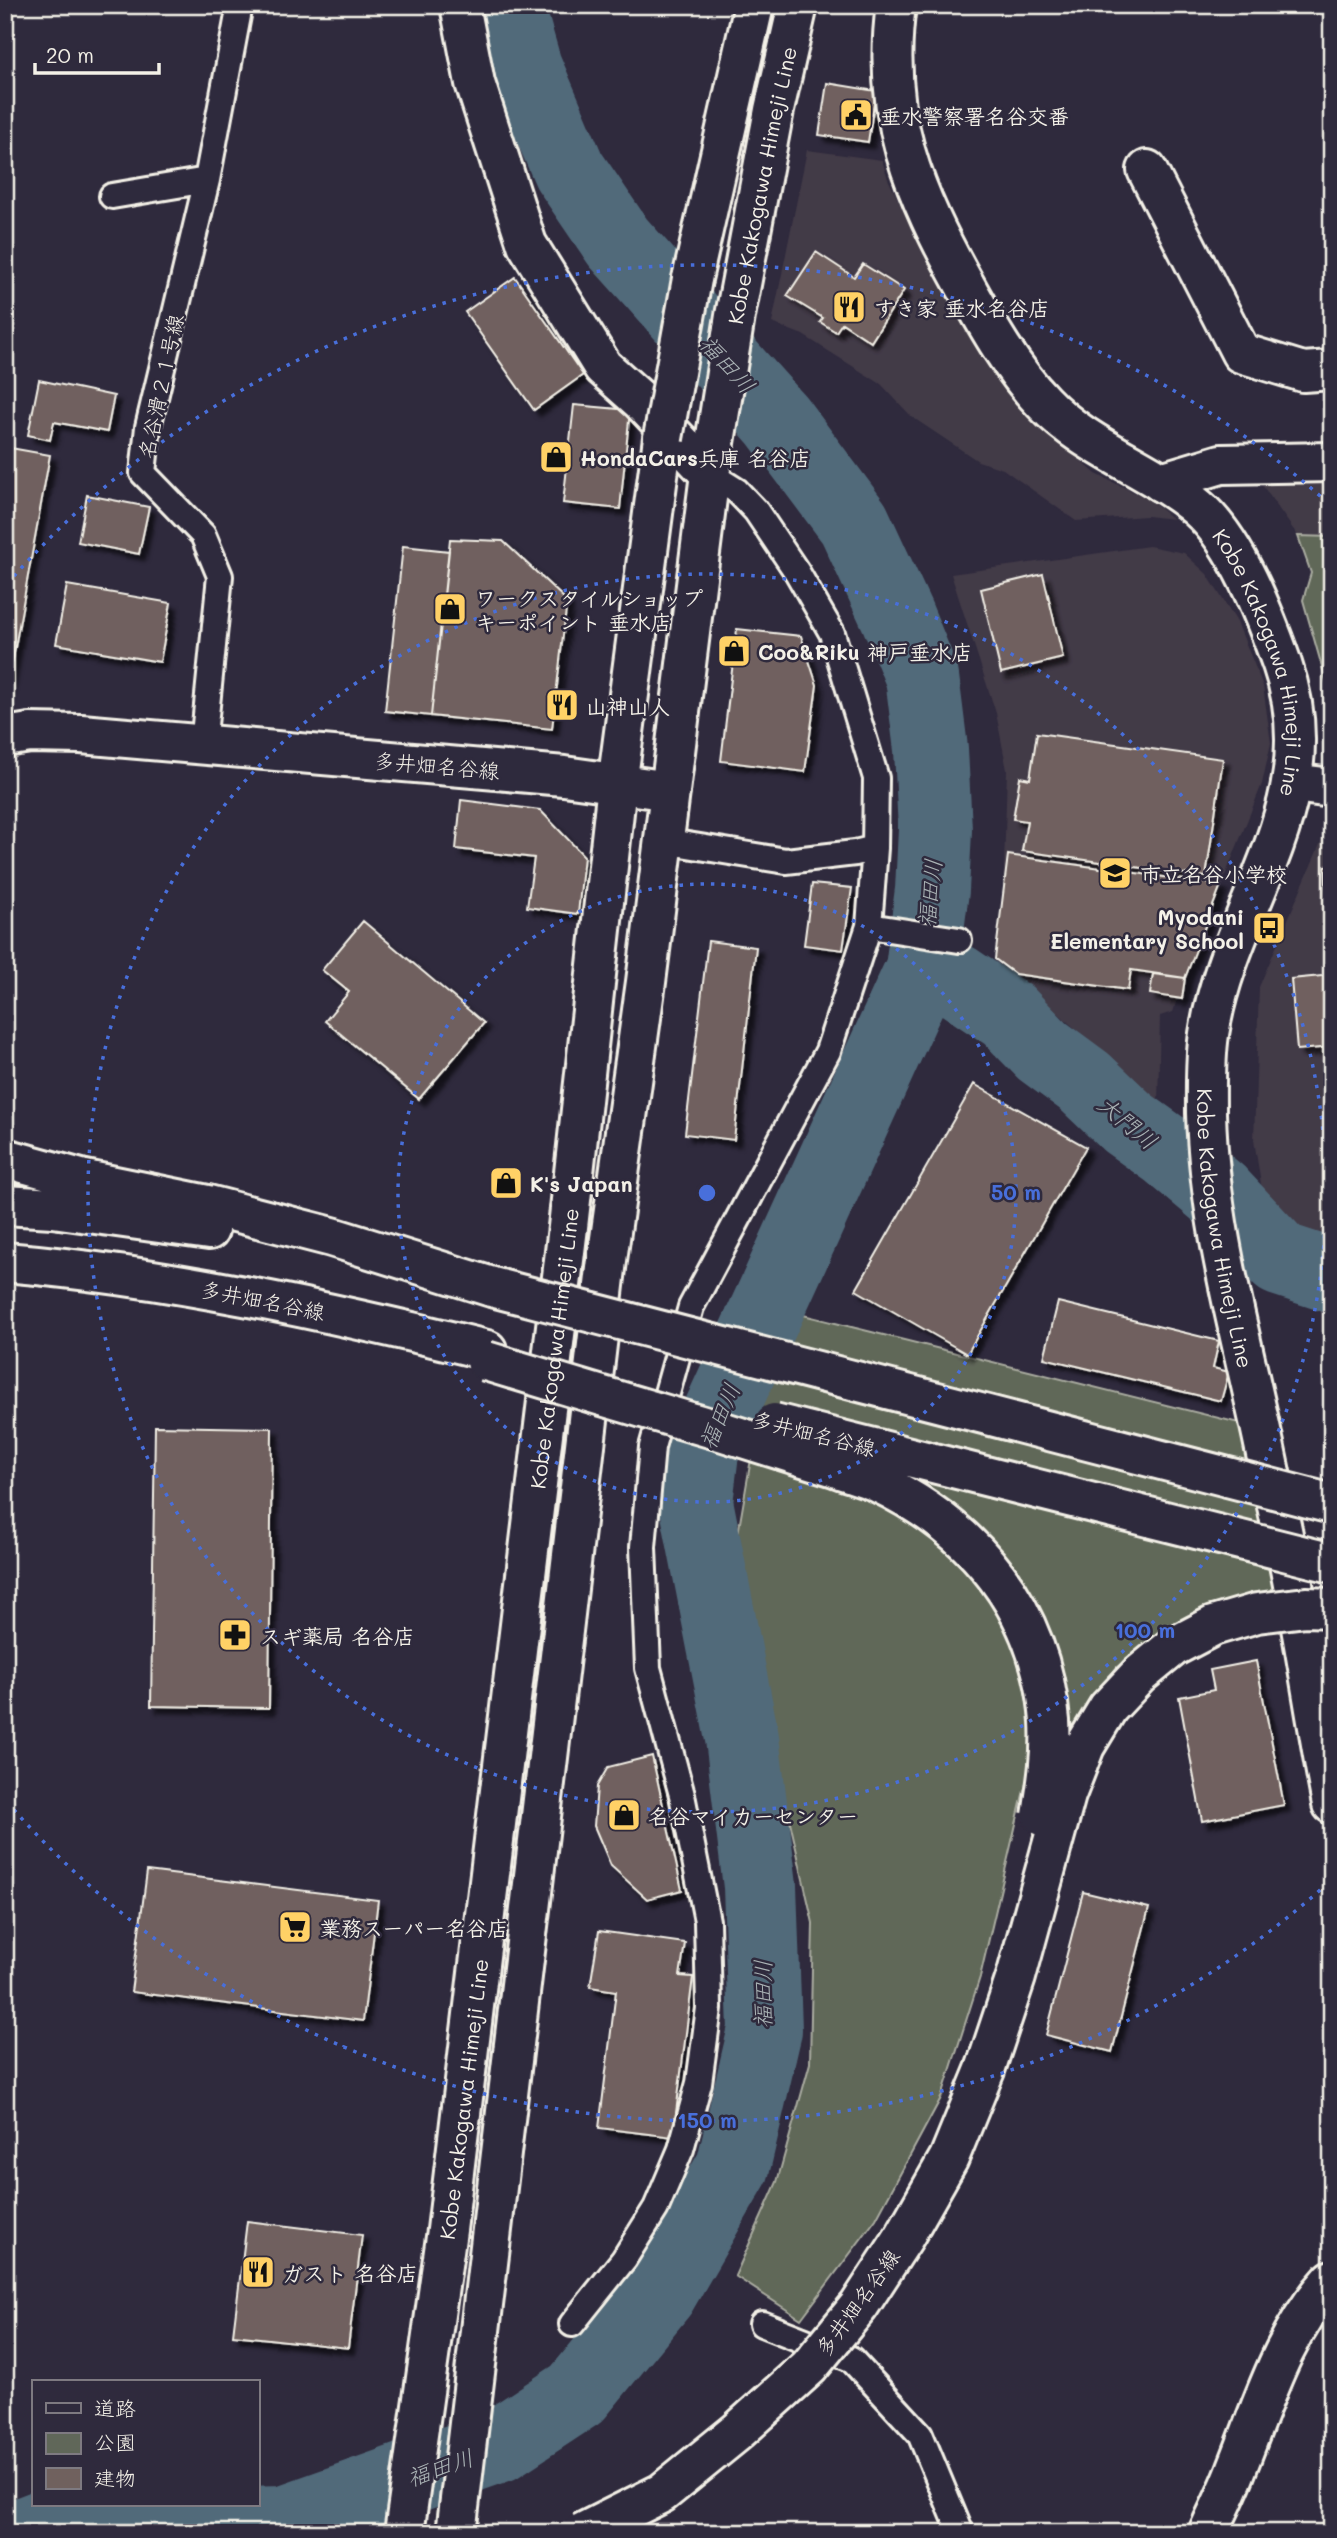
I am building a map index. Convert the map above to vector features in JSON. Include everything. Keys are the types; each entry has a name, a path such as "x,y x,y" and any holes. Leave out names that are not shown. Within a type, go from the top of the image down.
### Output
{"street":[{"path":"460,5 475,83 527,244 603,367 640,400 710,474"},
{"name":"Kobe Kakogawa Himeji Line","path":"404,2533 447,2230 568,1227 617,785 663,438 692,279 754,5"},
{"name":"Kobe Kakogawa Himeji Line","path":"456,2533 607,1260 710,474 735,316 774,110 798,5"},
{"name":"Kobe Kakogawa Himeji Line","path":"896,5 892,64 895,108 902,143 923,205 973,301 994,336 1043,402 1084,437 1161,482 1198,508 1212,522 1229,547 1259,604 1284,669 1293,704 1296,742 1293,783 1281,830 1217,990 1208,1041 1206,1098 1209,1170 1217,1236 1295,1592 1332,1804"},
{"path":"1147,170 1241,353 1303,372 1332,370"},
{"path":"1161,482 1221,464 1332,462"},
{"path":"5,737 30,733 81,734 203,745"},
{"path":"5,763 58,748 104,744 203,745"},
{"name":"多井畑名谷線","path":"203,745 564,776 670,791"},
{"path":"1293,783 1332,788"},
{"path":"5,1158 81,1179 208,1205 332,1237 492,1287"},
{"path":"5,1205 52,1208 239,1235 332,1251 492,1287 1332,1504"},
{"name":"多井畑名谷線","path":"5,1262 167,1282 281,1302 385,1325 486,1355 1332,1563"},
{"path":"486,1355 874,1481 926,1509 975,1550 1004,1585 1028,1626 1043,1672 1050,1722 1049,1774 1016,1976"},
{"path":"1016,1976 1066,1795 1085,1746 1108,1708 1139,1675 1173,1647 1213,1626 1257,1613 1306,1607 1332,1608"},
{"name":"多井畑名谷線","path":"582,2533 662,2493 737,2432 809,2367 859,2306 904,2237 949,2158 985,2070 1016,1976"},
{"path":"1208,2533 1236,2472 1270,2380 1301,2321 1332,2280"}],"lane":[{"name":"名谷滑２１号線","path":"203,745 220,576 203,535 143,473 148,426 207,180 240,5"},
{"path":"113,196 207,180"},
{"path":"572,2325 624,2259 656,2208 681,2149 699,2083 709,2008 707,1921 682,1795 648,1668 642,1546 652,1447 691,1307 828,1051 869,926 875,848 876,778 832,633 797,572 756,511 737,491 710,474"},
{"path":"663,841 786,861 875,848"},
{"path":"869,926 898,928 959,940"},
{"path":"762,2324 851,2360 920,2434 961,2533"}],"shaded area":[{"path":"807,150 882,160 888,179 923,251 982,356 1036,421 1096,474 1148,499 1173,519 1147,516 1076,521 1003,469 978,461 912,417 881,384 803,335 772,323"},
{"path":"1255,475 1332,482 1332,702 1303,600 1311,573 1298,536"},
{"name":"市立名谷小学校","path":"1149,546 1184,553 1207,574 1237,622 1263,686 1271,743 1262,784 1184,978 1173,1012 1160,1016 1158,1103 1001,962 1007,770 996,713 951,574"},
{"name":"市立名谷小学校","path":"1332,816 1332,1261 1269,1234 1254,1140 1259,987"}],"green space":[{"path":"1298,536 1332,537 1332,702 1303,600 1311,573"},
{"path":"787,1311 1239,1423 1278,1600 1184,1619 1117,1667 1024,1790 980,1977 942,2096 876,2219 801,2319 735,2276 777,2182 810,2063 813,1923 739,1597 738,1534 763,1390"}],"building":[{"path":"827,83 876,91 868,142 819,135"},
{"name":"すき家 垂水名谷店","path":"816,252 854,277 863,264 904,290 871,342 842,323 836,332 820,322 823,318 787,296"},
{"path":"515,277 583,375 534,410 465,312"},
{"path":"39,380 114,396 107,432 54,422 50,440 28,435"},
{"path":"574,405 630,410 620,509 563,503"},
{"path":"5,447 50,455 6,697 5,697"},
{"path":"87,495 149,507 139,554 78,542"},
{"path":"450,539 503,541 567,601 552,729 431,716"},
{"path":"403,546 449,551 431,716 385,711"},
{"path":"1043,574 1063,658 1001,673 981,589"},
{"path":"67,585 171,603 160,662 56,644"},
{"path":"737,629 801,636 817,685 805,772 721,761"},
{"path":"1037,733 1223,759 1206,877 1022,851 1027,821 1013,819 1020,777 1030,779"},
{"path":"461,800 540,810 584,856 578,914 527,907 534,858 456,849"},
{"path":"1008,855 1221,885 1185,978 1131,970 1128,990 1015,974 995,959"},
{"path":"1332,865 1332,927 1328,928 1325,866"},
{"path":"812,884 852,888 843,950 804,945"},
{"path":"363,921 484,1023 419,1099 325,1021 349,992 322,970"},
{"path":"708,941 756,947 734,1140 685,1134"},
{"path":"1153,974 1185,978 1182,999 1150,994"},
{"path":"1332,975 1332,1047 1297,1050 1291,979"},
{"path":"974,1084 1086,1147 967,1354 856,1290"},
{"path":"1058,1302 1219,1341 1213,1368 1229,1372 1221,1401 1044,1358"},
{"path":"155,1426 272,1428 269,1708 151,1706"},
{"path":"1256,1661 1284,1805 1202,1821 1179,1697 1214,1690 1210,1670"},
{"path":"652,1756 682,1890 647,1899 611,1866 594,1826 597,1786 608,1767"},
{"path":"147,1871 378,1900 363,2021 131,1992"},
{"path":"1083,1892 1149,1908 1112,2052 1046,2035"},
{"path":"599,1931 685,1943 680,1976 693,1977 673,2137 599,2128 616,1991 590,1987"},
{"path":"247,2221 362,2235 348,2348 233,2335"}],"waterway":[{"name":"福田川","path":"26,2533 75,2514 183,2525 284,2522 498,2446 577,2394 660,2293 733,2167 765,2030 760,1886 742,1738 696,1502 702,1452 922,969 932,890 935,830 931,749 922,677 854,523 777,420 618,242 569,170 525,67 507,5"},
{"name":"大門川","path":"922,969 956,980 1008,1015 1043,1051 1085,1082 1128,1123 1170,1153 1219,1194 1280,1259 1332,1276"}],"place":[{"name":"垂水警察署名谷交番","path":"856,115"},
{"name":"すき家 垂水名谷店","path":"849,307"},
{"name":"HondaCars兵庫 名谷店","path":"556,457"},
{"name":"ワークスタイルショップ キーポイント 垂水店","path":"450,609"},
{"name":"Coo&Riku 神戸垂水店","path":"734,651"},
{"name":"山神山人","path":"562,705"},
{"name":"市立名谷小学校","path":"1115,873"},
{"name":"Myodani Elementary School","path":"1269,928"},
{"name":"K's Japan","path":"506,1183"},
{"name":"スギ薬局 名谷店","path":"235,1635"},
{"name":"名谷マイカーセンター","path":"624,1815"},
{"name":"業務スーパー名谷店","path":"295,1927"},
{"name":"ガスト 名谷店","path":"258,2272"}]}
